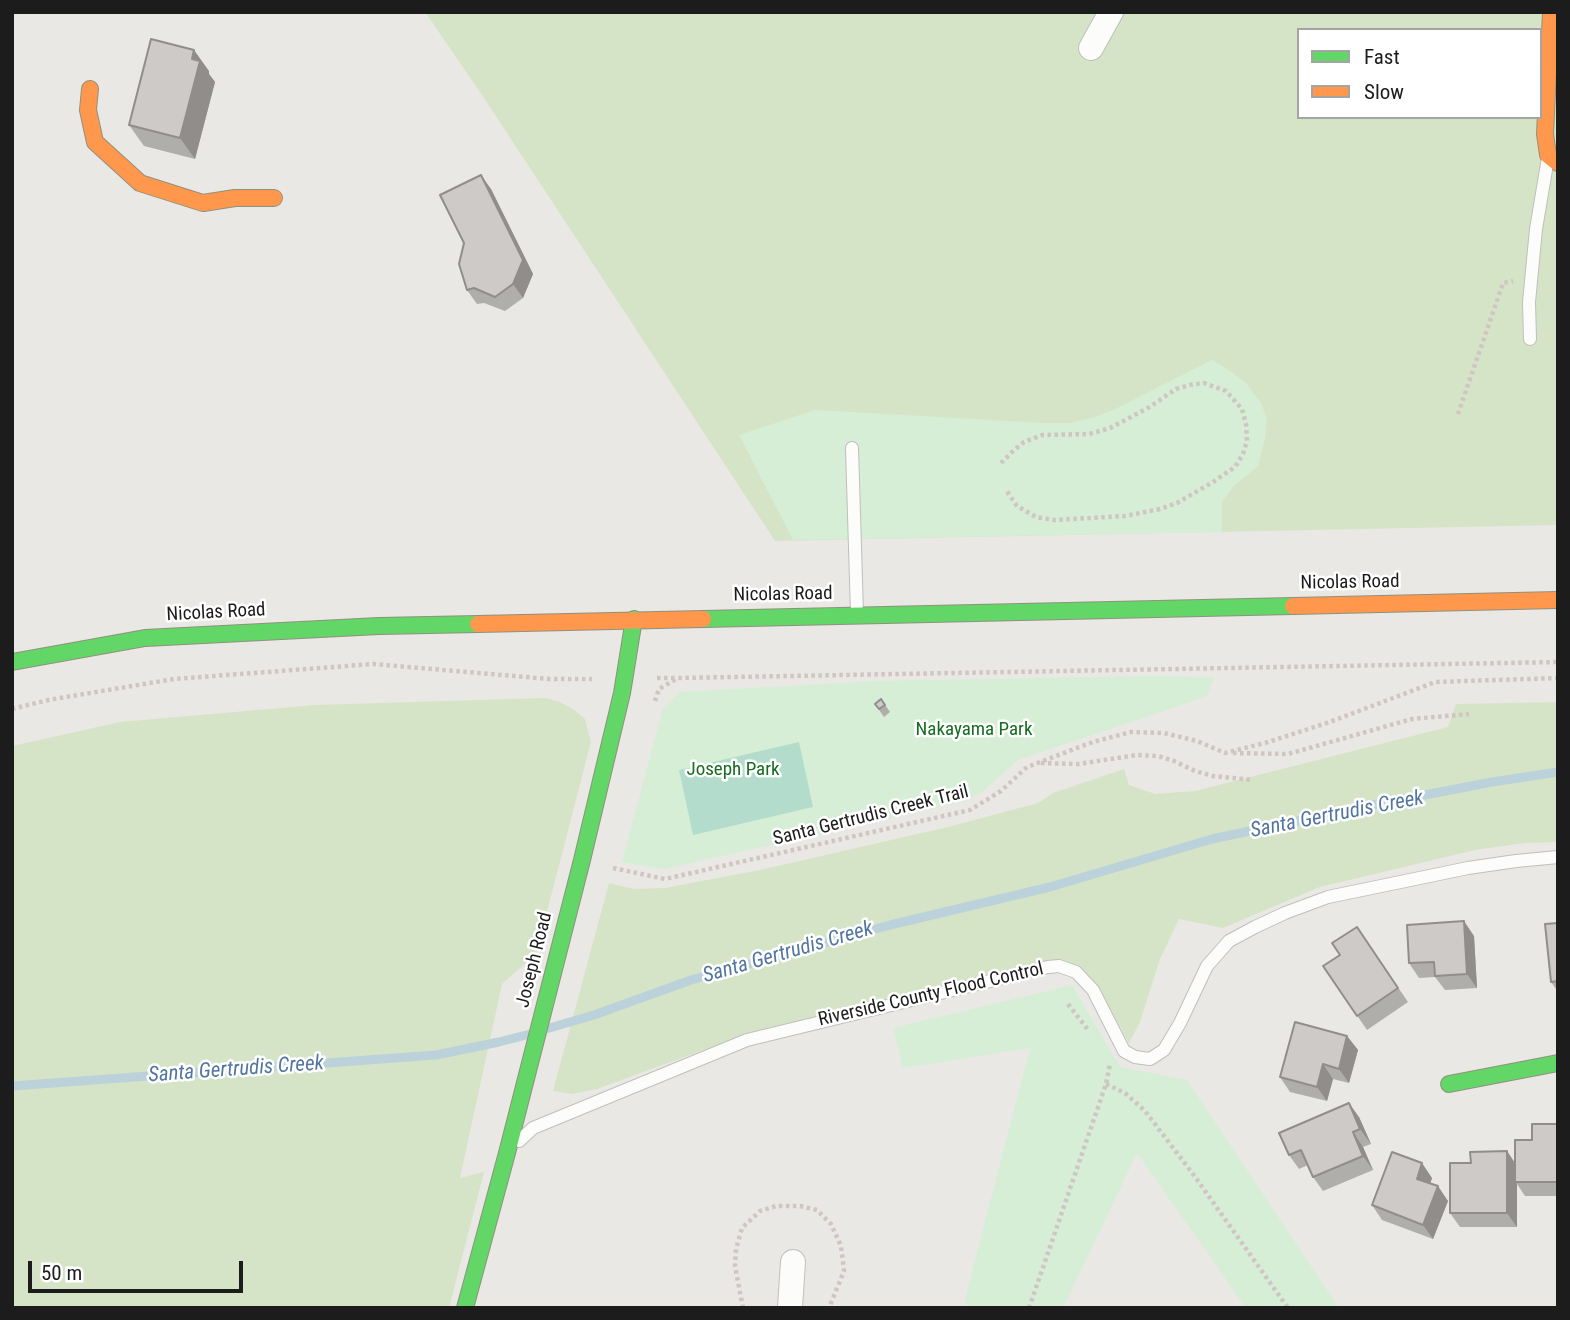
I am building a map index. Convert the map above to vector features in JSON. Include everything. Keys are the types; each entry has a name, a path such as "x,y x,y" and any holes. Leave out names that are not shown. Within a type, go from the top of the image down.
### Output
{"main road":[{"path":"1551,12 1545,134 1553,159"},
{"path":"90,89 88,110 95,142 140,183 203,203 235,198 274,198"},
{"name":"Nicolas Road","path":"12,662 145,638 379,626 1558,600"},
{"name":"Joseph Road","path":"464,1308 582,860 622,693 634,619"},
{"path":"1449,1084 1558,1063"}],"street":[{"path":"1091,48 1111,12"},
{"path":"790,1308 793,1262"}],"lane":[{"path":"1530,340 1529,302 1536,229 1553,159"},
{"path":"852,449 857,614"},
{"name":"Riverside County Flood Control","path":"506,1153 533,1128 747,1040 1048,967 1059,966 1076,972 1093,990 1124,1051 1135,1057 1150,1059 1164,1050 1207,966 1229,941 1255,927 1328,897 1458,870 1558,857"}],"path":[{"path":"1458,414 1503,283 1514,281"},
{"path":"1001,463 1024,442 1042,435 1089,434 1110,428 1148,408 1176,388 1190,385 1204,383 1226,391 1242,410 1246,424 1247,441 1235,467 1177,503 1160,509 1125,516 1054,520 1036,517 1017,506 1006,490"},
{"path":"655,702 659,689 678,678 1558,662"},
{"path":"12,709 47,700 174,679 373,664 548,679"},
{"path":"1225,752 1265,743 1330,722 1435,682 1558,678"},
{"path":"1225,752 1287,754 1412,719 1469,715"},
{"name":"Santa Gertrudis Creek Trail","path":"582,860 665,879 970,810 1001,791 1027,767 1093,742 1131,732 1164,733 1197,741 1225,752"},
{"path":"1037,763 1077,764 1137,755 1158,756 1213,776 1253,780"},
{"path":"1068,1004 1095,1039"},
{"path":"1028,1308 1106,1084 1111,1061"},
{"path":"1106,1084 1125,1093 1145,1111 1288,1308"}],"green space":[{"path":"425,12 1558,12 1558,525 775,541"},
{"path":"1212,360 1246,383 1261,403 1267,419 1258,466 1233,487 1222,502 1222,532 793,540 739,435 815,410 1070,423 1113,410"},
{"name":"Joseph Park","path":"1214,677 1208,696 1018,760 981,793 962,802 664,869 622,862 663,708 680,692 878,681"},
{"path":"545,698 560,702 585,719 591,742 536,954 502,984 460,1178 484,1172 449,1308 12,1308 12,746 120,722 315,705"},
{"path":"1558,702 1558,842 1525,843 1475,850 1320,887 1223,928 1179,919 1160,959 1140,1022 1129,1043 1097,985 1079,967 1059,960 736,1038 597,1089 572,1094 553,1091 609,883 634,889 665,888 760,870 948,827 1038,803 1053,793 1124,769 1129,785 1155,794 1195,791 1448,727 1456,704"},
{"path":"799,742 813,807 693,835 679,770"},
{"path":"1072,985 1120,1067 1187,1080 1339,1308 1246,1308 1137,1153 1063,1308 968,1308 965,1299 1030,1048 903,1068 893,1028"}],"building":[{"path":"151,39 194,50 192,59 200,61 180,138 129,125"},
{"path":"481,175 523,260 513,284 495,297 474,288 467,290 459,264 464,243 440,195"},
{"path":"881,699 885,705 879,709 875,704"},
{"path":"1464,921 1467,974 1435,976 1434,962 1409,963 1407,925"},
{"path":"1558,923 1558,981 1551,982 1545,924"},
{"path":"1357,927 1398,988 1357,1016 1323,966 1340,955 1332,943"},
{"path":"1295,1022 1347,1036 1339,1069 1323,1064 1317,1087 1280,1077"},
{"path":"1349,1103 1360,1129 1353,1132 1363,1156 1313,1177 1301,1150 1289,1155 1279,1133"},
{"path":"1532,1124 1558,1124 1558,1182 1515,1182 1515,1140 1532,1140"},
{"path":"1507,1151 1507,1213 1450,1213 1450,1163 1471,1163 1470,1152"},
{"path":"1392,1152 1422,1163 1417,1179 1438,1186 1423,1225 1372,1205"}],"waterway":[{"name":"Santa Gertrudis Creek","path":"546,1029 594,1015 691,980 890,925 1050,887 1212,839 1373,805 1558,772"},
{"name":"Santa Gertrudis Creek","path":"12,1086 436,1055 530,1034"}],"traffic: fast":[{"path":"703,619 1293,606"},
{"path":"465,1308 582,860 622,693 634,619"},
{"path":"12,662 145,638 379,626 478,624"},
{"path":"1449,1084 1558,1063"}],"traffic: slow":[{"path":"1551,12 1545,134 1548,155 1558,163"},
{"path":"90,89 88,110 95,142 140,183 203,203 235,198 274,198"},
{"path":"1293,606 1558,600"},
{"path":"478,624 703,619"}],"park label":[{"name":"Nakayama Park","path":"974,730"}]}
